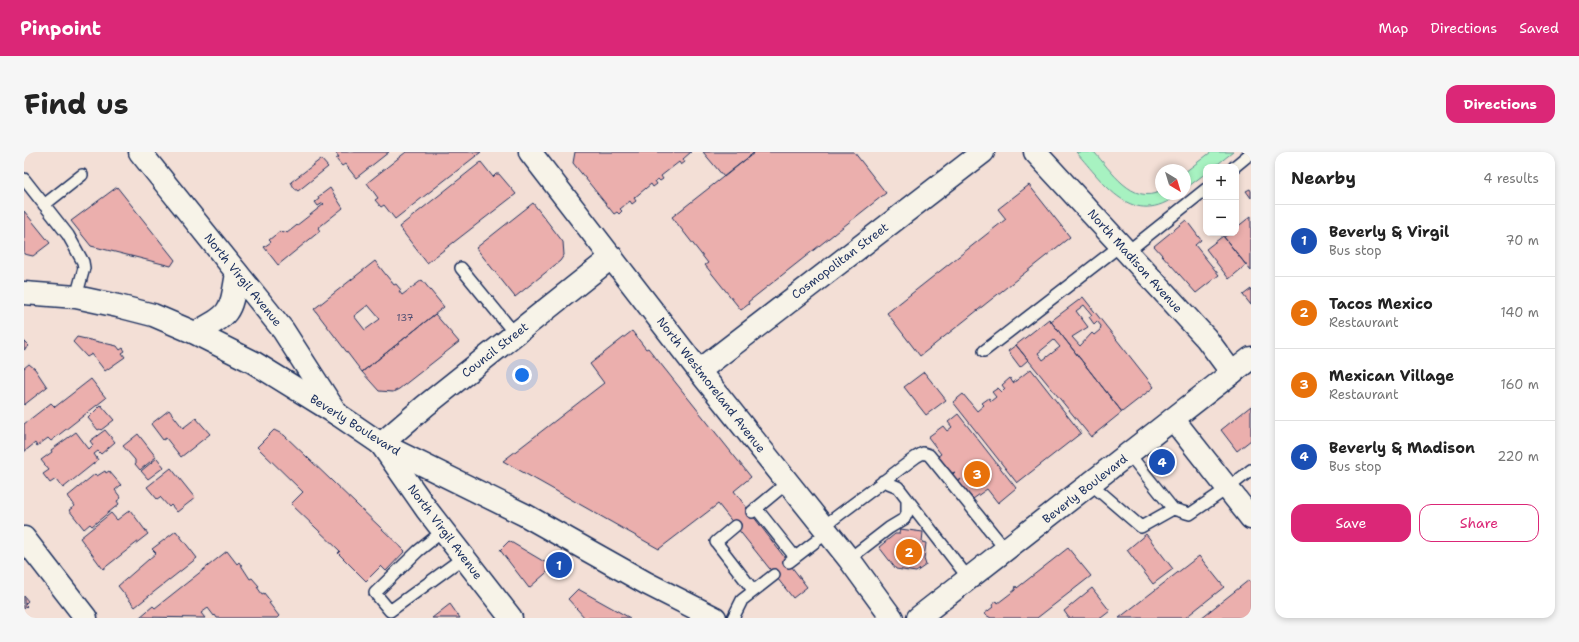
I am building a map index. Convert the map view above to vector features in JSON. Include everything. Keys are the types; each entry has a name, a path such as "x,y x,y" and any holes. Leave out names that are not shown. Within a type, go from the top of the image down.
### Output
{"main road":[{"name":"North Virgil Avenue","path":"140,152 283,330 337,414"},
{"name":"North Westmoreland Avenue","path":"530,152 699,371 826,529 892,618"},
{"name":"Cosmopolitan Street","path":"699,371 983,152"},
{"name":"North Madison Avenue","path":"1035,152 1206,338 1232,373"},
{"name":"Council Street","path":"380,444 514,334 612,257"},
{"path":"195,333 220,319 231,306 237,273"},
{"name":"Beverly Boulevard","path":"24,293 76,298 153,315 195,333 253,362 337,414 380,444 525,515 646,583 715,618"},
{"name":"Beverly Boulevard","path":"918,618 969,580 1251,358"},
{"path":"1173,419 1251,518"},
{"name":"North Virgil Avenue","path":"380,444 443,531 511,618"},
{"path":"24,538 86,618"}],"lane":[{"path":"1238,164 1251,153"},
{"path":"44,205 82,175"},
{"path":"24,179 68,235 83,262 84,268 76,298"},
{"path":"984,351 1203,191"},
{"path":"461,268 514,334"},
{"path":"788,482 753,511 792,559 883,481 923,453 928,455 1006,550"},
{"path":"1129,454 1173,508 1190,514 1251,470"},
{"path":"883,481 898,487 969,580"},
{"path":"1091,484 1141,527 1173,508"},
{"path":"849,559 889,528 904,519 907,513 907,500"},
{"path":"736,526 716,542 753,590"},
{"path":"443,531 418,551 375,593 390,611 464,557"},
{"path":"733,618 742,600 774,575"}],"green space":[{"path":"1076,152 1094,152 1123,184 1132,190 1141,194 1155,193 1155,200 1169,200 1162,204 1147,207 1133,205 1109,189"},
{"path":"1211,152 1233,152 1218,164 1203,164 1203,175 1191,184 1191,167"}],"building":[{"path":"335,152 389,152 356,178 345,164 342,166 336,159 339,157"},
{"path":"406,152 481,152 395,219 384,205 381,207 375,200 378,198 367,183"},
{"path":"575,152 691,152 683,159 685,162 681,165 679,162 661,176 663,179 660,181 658,179 655,181 657,184 653,187 651,184 634,198 636,201 632,204 630,201 620,209 622,211 619,214 617,212 614,214 573,163"},
{"path":"703,152 755,152 724,177"},
{"path":"755,152 854,152 886,193 748,302 749,304 741,310 705,265 708,263 672,217"},
{"path":"321,159 328,167 298,191 294,188 291,182"},
{"path":"481,162 493,177 496,174 499,174 516,194 427,263 399,227"},
{"path":"1029,185 1070,237 920,356 887,313 1006,219 998,209"},
{"path":"117,187 175,260 171,266 91,246 71,221"},
{"path":"330,188 343,208 318,228 320,231 278,265 264,247 271,242 269,240 280,231 282,233 285,231 287,233 324,204 323,203 318,206 315,202 319,199 318,197"},
{"path":"1250,189 1251,191 1251,198 1246,191"},
{"path":"533,203 563,242 564,255 560,261 515,297 476,248"},
{"path":"24,211 50,243 33,256 24,254"},
{"path":"1251,216 1251,271 1224,237 1239,236 1239,226"},
{"path":"1186,220 1201,240 1195,245 1219,275 1196,293 1154,246"},
{"path":"1223,236 1246,265 1229,279 1206,249"},
{"path":"375,261 394,285 396,284 401,290 399,291 402,295 422,280 444,307 362,372 314,309","holes":["368,305 380,319 365,330 354,316"]},
{"path":"1251,289 1251,305 1243,295"},
{"path":"1083,297 1154,387 1122,412 1049,319 1051,321","holes":["1084,305 1092,315 1089,317 1094,324 1097,321 1101,326 1100,330 1094,335 1092,333 1080,346 1072,337 1088,327 1076,311"]},
{"path":"435,314 459,342 399,389 393,392 379,391 362,372"},
{"path":"1049,319 1122,412 1091,437 1016,345","holes":["1054,340 1060,347 1043,360 1038,353"]},
{"path":"632,331 646,349 648,348 751,477 734,491 807,587 793,598 718,504 659,549 503,461 604,383 590,364"},
{"path":"77,337 117,346 120,350 123,348 125,351 122,353 125,357 105,371 92,354 87,357 73,342"},
{"path":"24,341 29,346 24,350"},
{"path":"1016,345 1028,360 1020,367 1008,351"},
{"path":"29,364 35,369 47,387 24,405 24,368"},
{"path":"1031,369 1081,433 1017,483 953,402 963,394 977,411 984,405 982,403 989,398 991,401 996,397 992,392 998,388 1002,392 1005,389 1002,385 1010,378 1013,383"},
{"path":"924,372 946,400 926,415 904,387"},
{"path":"91,379 106,398 51,441 48,438 37,446 35,443 24,452 24,424 51,403 55,407"},
{"path":"101,405 114,420 101,430 98,430 88,418"},
{"path":"1251,406 1251,440 1237,451 1221,430"},
{"path":"169,410 183,428 196,418 210,434 181,457 166,438 163,440 151,424"},
{"path":"958,414 1016,488 998,503 987,489 973,499 959,482 961,479 957,482 951,476 955,472 952,473 938,456 941,454 928,437 943,426 947,431 952,427 948,422"},
{"path":"105,430 115,442 101,454 98,451 94,454 98,460 63,488 56,479 50,483 43,474 49,470 41,460 52,452 51,450 76,432 89,449 93,445 90,441"},
{"path":"274,430 284,435 405,551 386,571 381,566 366,581 338,553 340,551 291,504 303,492 257,447"},
{"path":"138,434 156,457 140,470 135,464 135,460 123,446"},
{"path":"157,458 164,467 148,479 141,471"},
{"path":"171,468 195,498 177,512 171,505 169,507 160,497 157,499 147,487"},
{"path":"105,471 106,473 109,471 121,485 115,490 121,498 117,501 119,504 92,526 90,524 84,529 69,510 75,506 68,496 95,474 97,476"},
{"path":"130,510 148,534 103,569 80,538 111,513 117,520"},
{"path":"900,529 923,532 922,542 926,543 924,559 926,565 916,572 896,569 879,547 895,534 899,534"},
{"path":"176,531 197,558 135,607 118,586 156,553 152,549"},
{"path":"1146,534 1173,569 1153,584 1127,550"},
{"path":"509,541 553,567 529,588 500,550"},
{"path":"1068,548 1091,576 1037,618 991,618 984,614 993,607 992,605 997,601 998,603 1015,590 1016,586 1017,588"},
{"path":"227,551 237,564 239,562 250,579 252,578 259,586 257,587 262,594 264,593 271,602 269,603 279,616 277,618 217,618 208,608 201,613 205,618 140,617 153,606 155,608"},
{"path":"1199,556 1224,587 1185,618 1119,618"},
{"path":"1249,580 1251,582 1251,618 1201,618"},
{"path":"1092,588 1110,611 1101,618 1069,618 1064,611"},
{"path":"578,589 630,618 585,618 568,599"},
{"path":"24,596 28,601 25,604 27,606 24,609"},
{"path":"450,604 460,618 432,618"}],"place":[{"name":"Beverly & Madison","path":"1162,462"},
{"name":"Mexican Village","path":"977,474"},
{"name":"Tacos Mexico","path":"909,552"},
{"name":"Beverly & Virgil","path":"559,565"}]}
